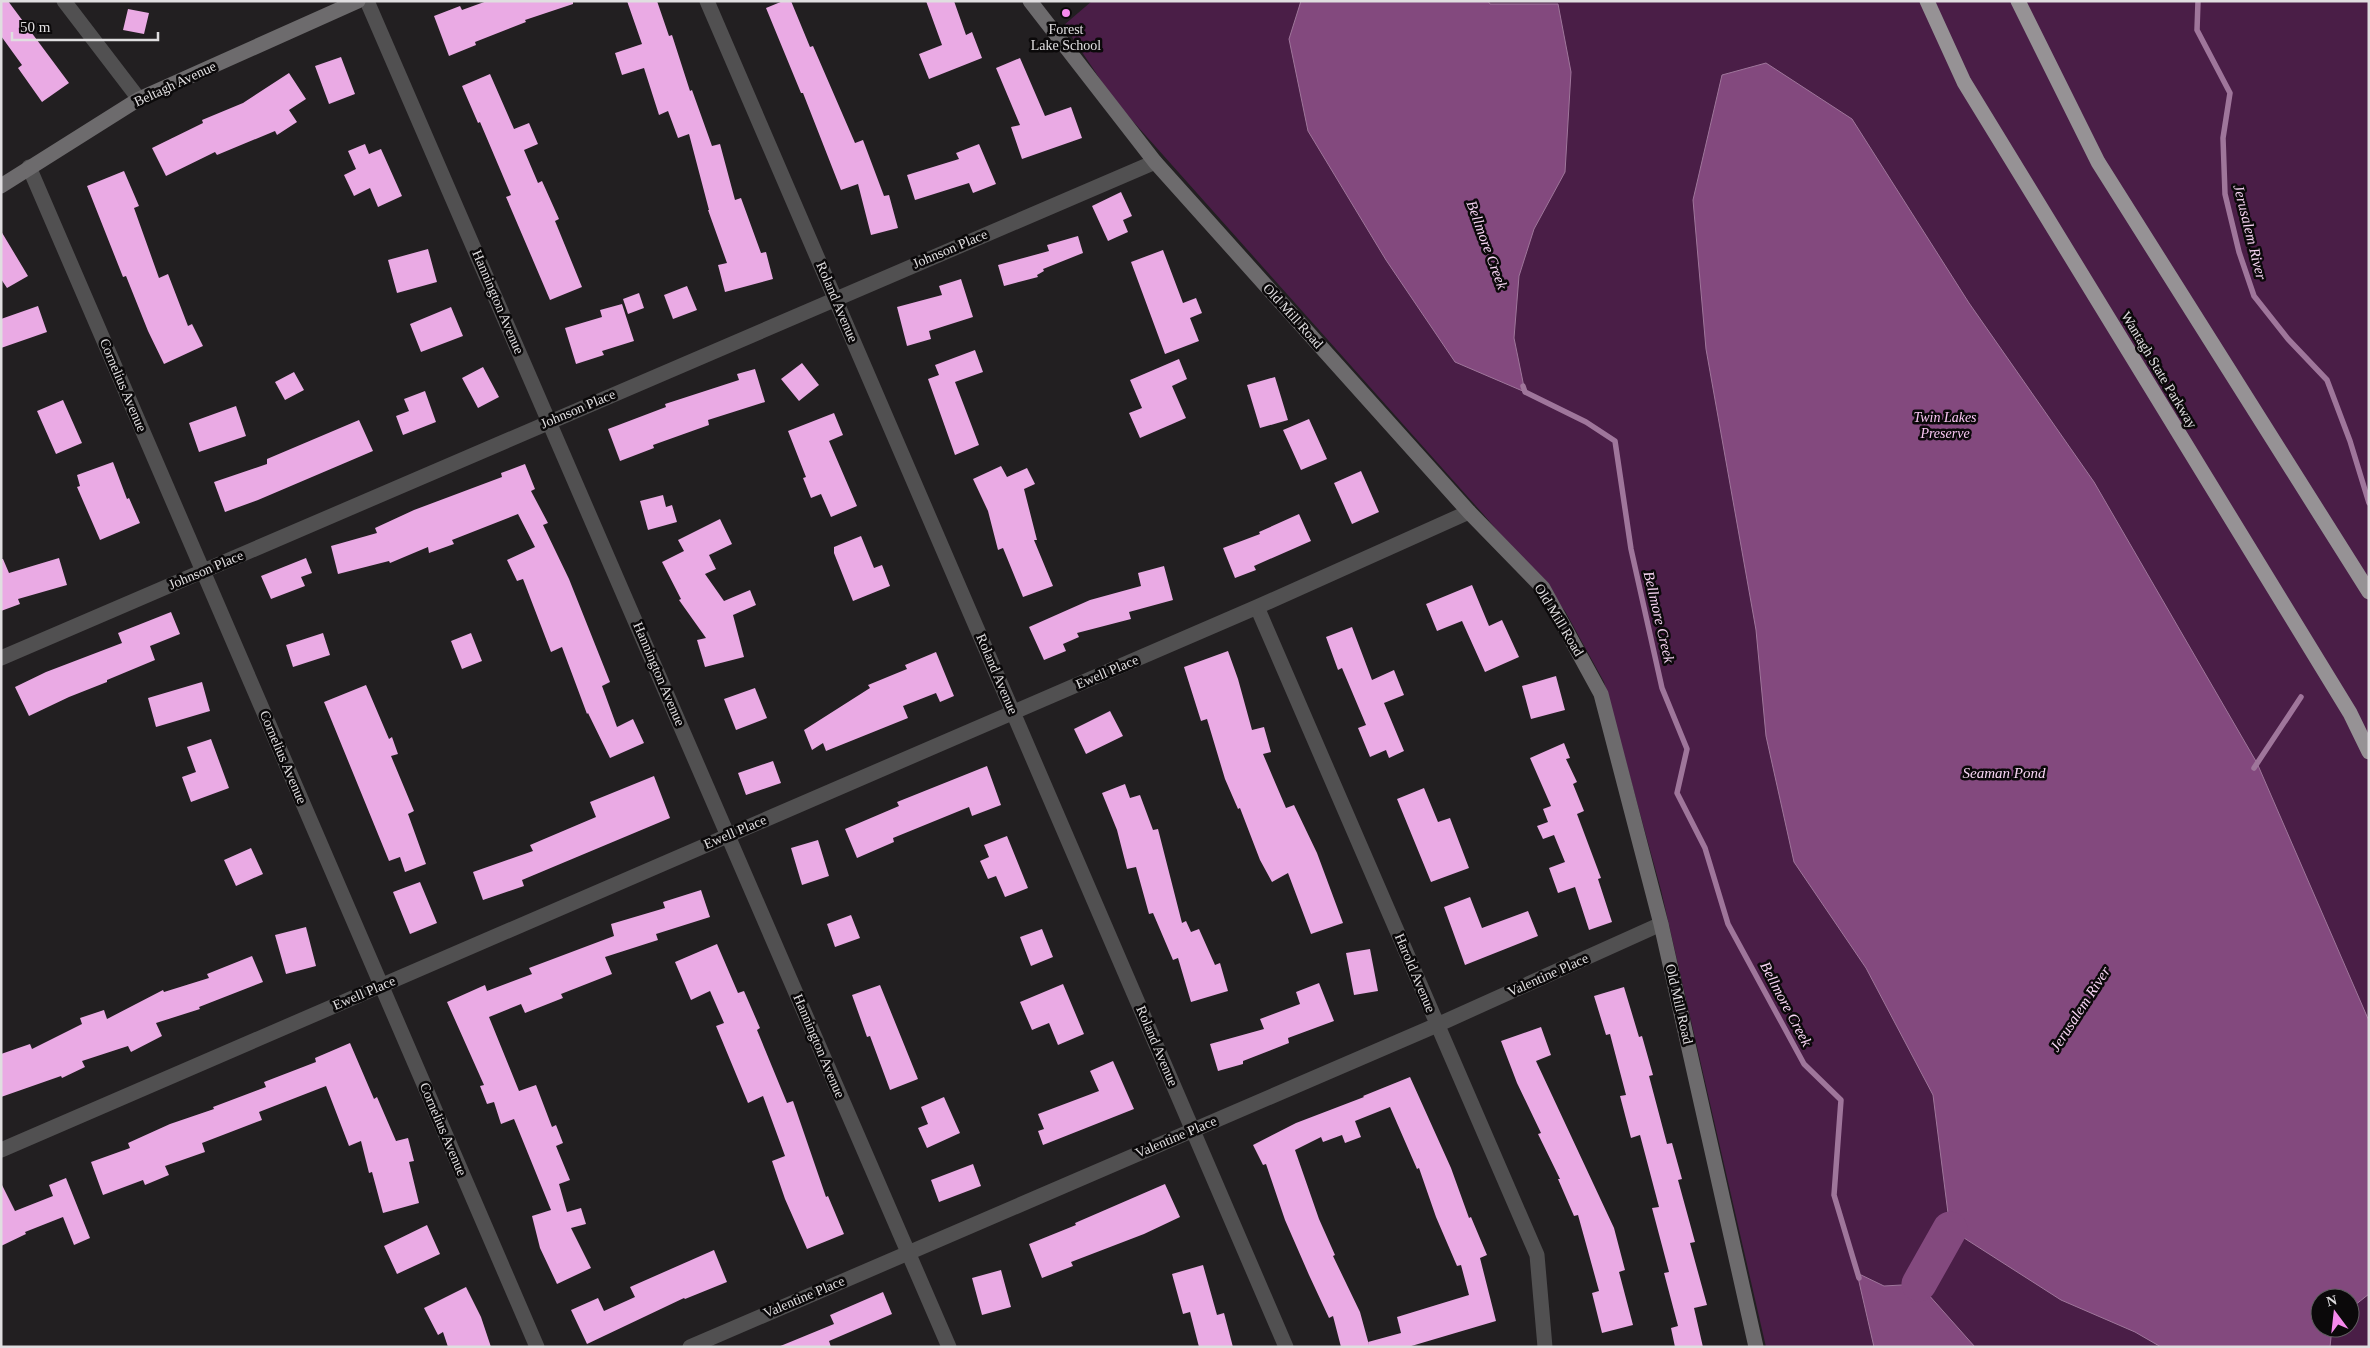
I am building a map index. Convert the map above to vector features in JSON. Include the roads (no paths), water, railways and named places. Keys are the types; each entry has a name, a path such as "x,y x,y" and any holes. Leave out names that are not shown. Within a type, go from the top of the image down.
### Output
{"highway":[{"name":"Wantagh State Parkway","path":"1927,1 1964,82 2350,713 2369,752"},
{"path":"2018,1 2098,162 2369,592"}],"street":[{"path":"64,1 139,99"},
{"name":"Beltagh Avenue","path":"1,186 139,99 358,1"},
{"name":"Hannington Avenue","path":"368,1 949,1347"},
{"name":"Roland Avenue","path":"707,1 1286,1347"},
{"name":"Old Mill Road","path":"1030,1 1154,162 1468,512 1543,588 1601,694 1661,924 1756,1347"},
{"name":"Johnson Place","path":"1,658 1154,162"},
{"name":"Cornelius Avenue","path":"29,167 537,1347"},
{"name":"Ewell Place","path":"1,1150 1257,607 1468,512"},
{"name":"Harold Avenue","path":"1257,607 1537,1255 1545,1347"},
{"name":"Valentine Place","path":"690,1347 1438,1024 1661,924"}],"water":[{"path":"1301,1 1488,1 1490,4 1558,4 1571,72 1565,172 1534,229 1519,276 1514,338 1525,392 1455,362 1386,260 1308,131 1289,39"},
{"name":"Seaman Pond","path":"1766,63 1852,119 1969,303 2094,482 2257,763 2369,1021 2369,1294 2360,1301 2360,1288 2310,1288 2310,1338 2331,1338 2330,1347 2161,1347 2135,1332 2061,1300 1950,1229 1933,1095 1866,968 1794,862 1766,736 1756,630 1706,349 1693,200 1722,75"},
{"path":"1857,1273 1884,1286 1919,1284 1975,1347 1874,1347"}],"waterway":[{"name":"Jerusalem River","path":"2198,1 2197,30 2230,93 2223,138 2225,194 2239,252 2254,296 2288,339 2327,380 2350,441 2369,503"},
{"name":"Bellmore Creek","path":"1523,386 1525,392 1586,422 1615,441 1631,549 1662,688 1687,749 1677,793 1705,848 1728,924 1804,1064 1841,1100 1834,1195 1859,1278"},
{"name":"Jerusalem River","path":"2254,768 2301,697"},
{"name":"Jerusalem River","path":"1917,1291 1953,1224"},
{"name":"Jerusalem River","path":"1919,1284 1950,1229"}],"place":[{"name":"Forest Lake School","path":"1066,13"}],"park label":[{"name":"Twin Lakes Preserve","path":"1945,426"}]}
